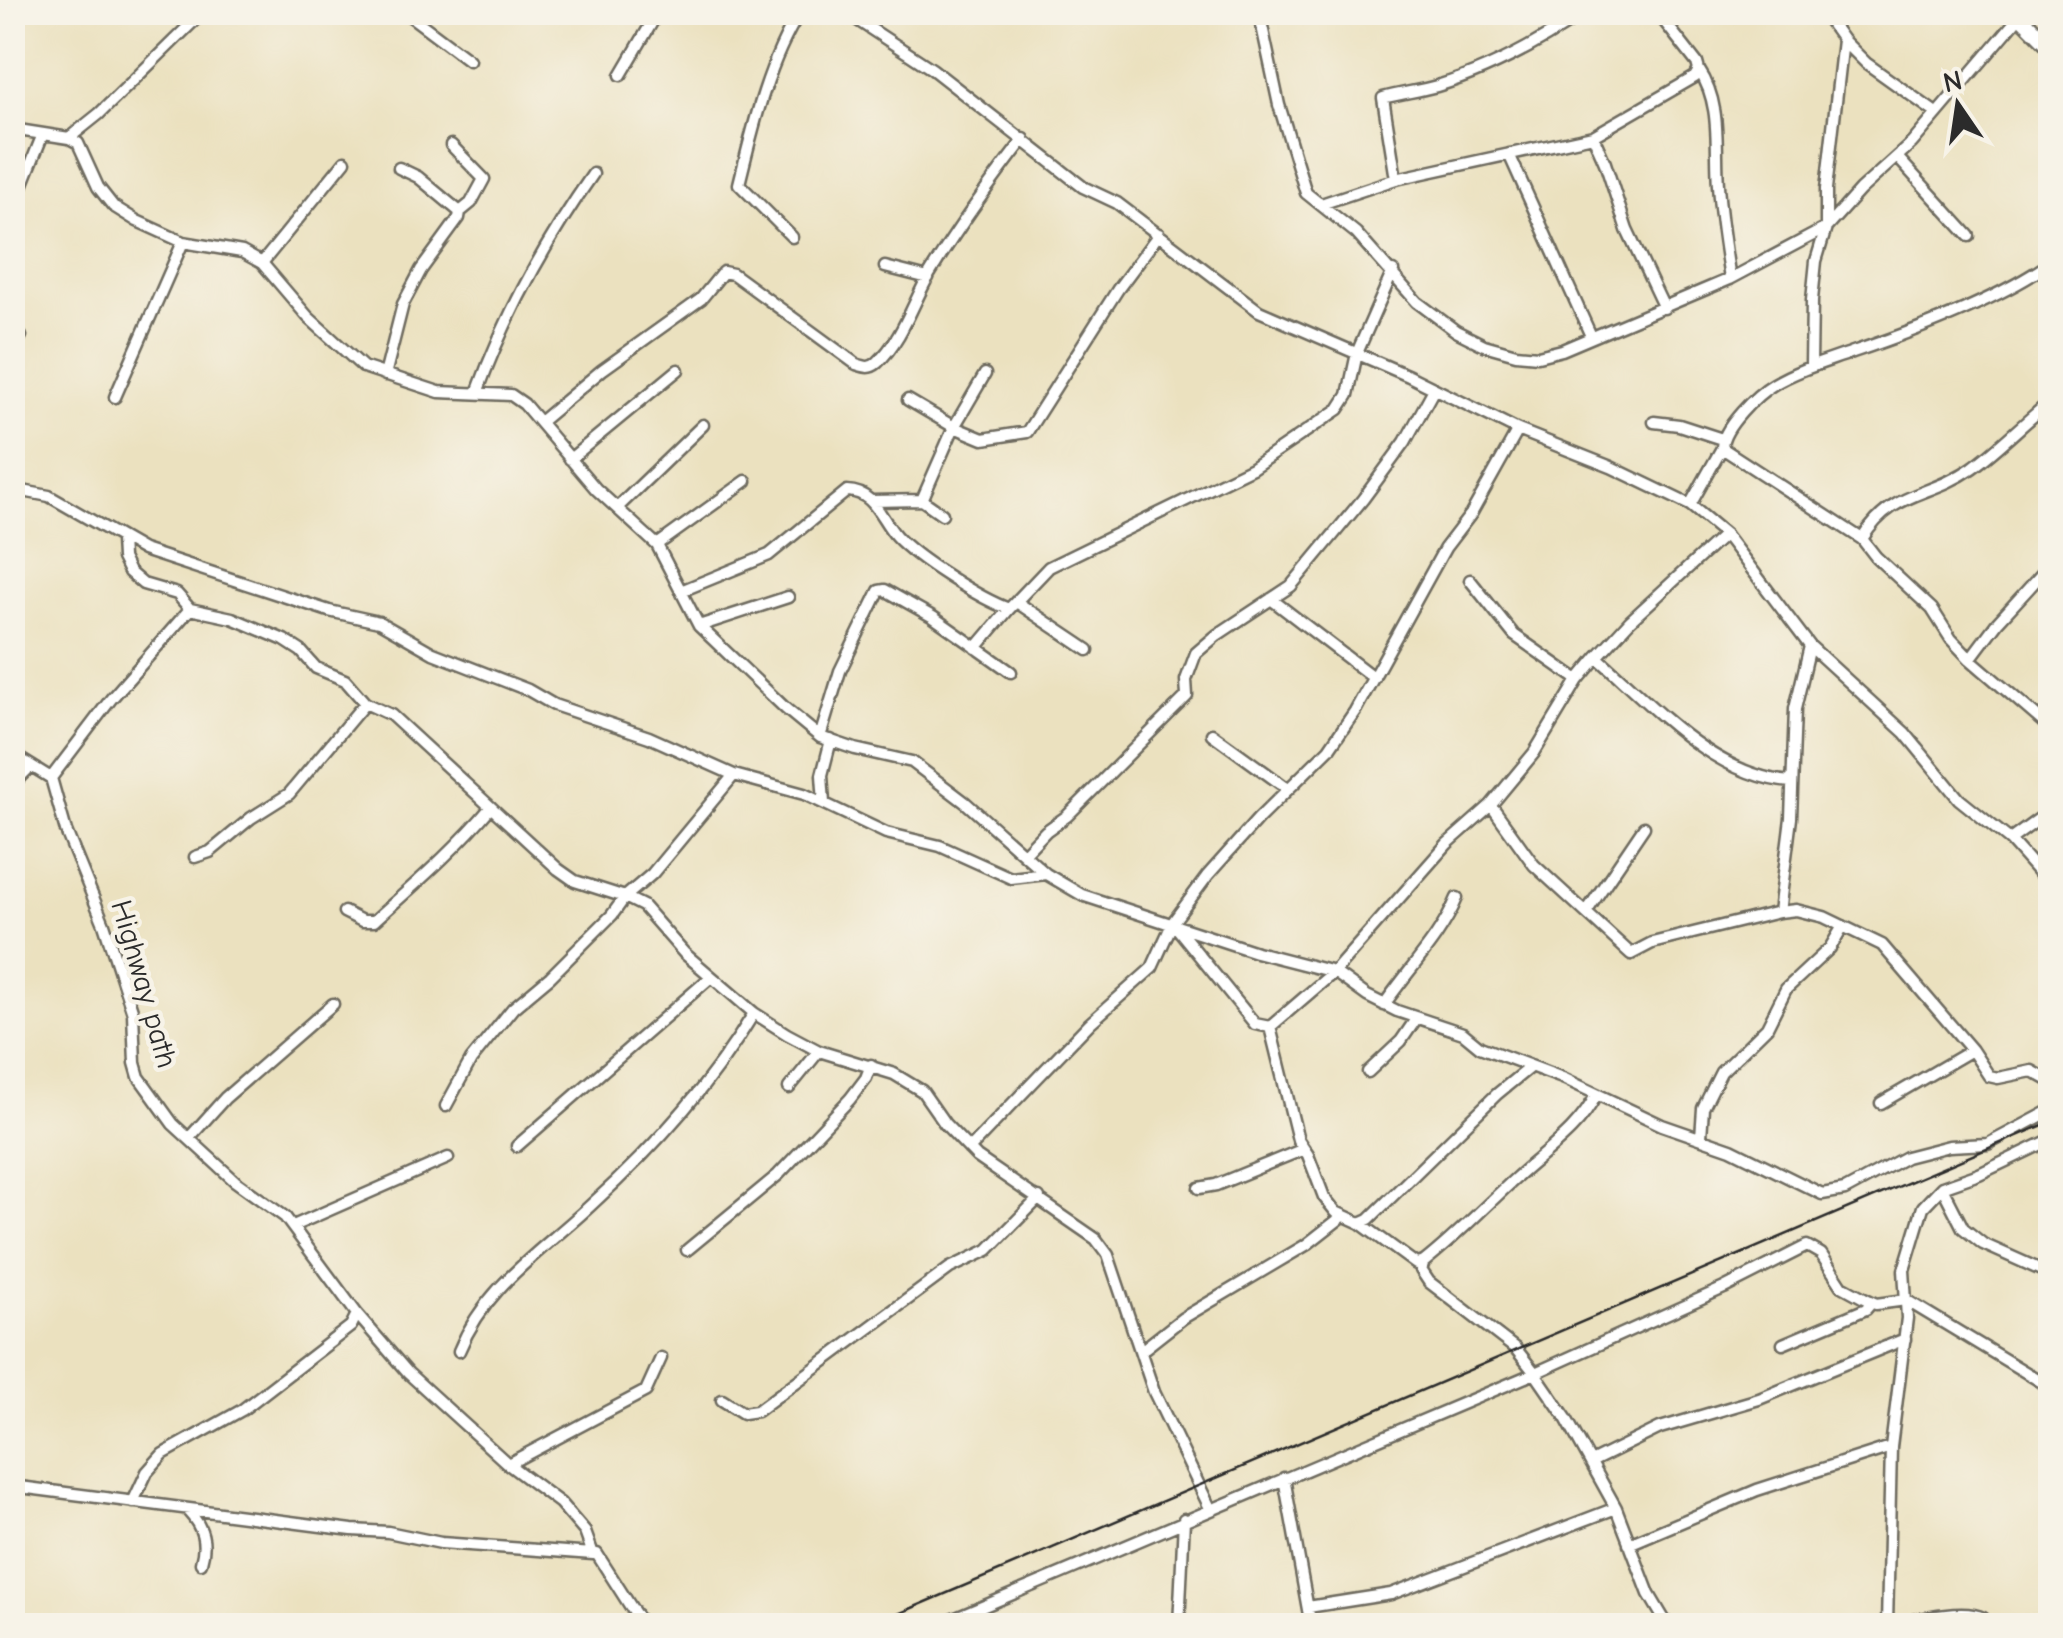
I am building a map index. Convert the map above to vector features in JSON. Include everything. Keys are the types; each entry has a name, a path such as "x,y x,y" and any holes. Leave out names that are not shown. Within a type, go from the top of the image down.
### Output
{"main road":[{"path":"2018,14 2050,46"}],"street":[{"path":"69,138 99,114 203,12"},
{"path":"405,12 468,60"},
{"path":"621,75 658,12"},
{"path":"792,238 739,184 769,80 786,34 800,12"},
{"path":"844,12 932,69 1082,186 1117,204 1259,311 1518,430 1611,466 1690,505 1725,534 1810,646 1905,734 1959,799 2010,840 2050,885"},
{"path":"1259,12 1279,105 1306,193 1356,233 1417,302 1456,330 1484,345 1538,356 1562,350 1730,279 1826,228 1860,190 1898,158 2018,14"},
{"path":"1396,179 1384,98 1471,73 1555,32 1585,12"},
{"path":"1657,12 1709,85 1730,279"},
{"path":"1823,12 1866,63 1936,113"},
{"path":"1812,365 1816,261 1826,228 1826,189 1843,40"},
{"path":"1320,204 1396,179 1593,136 1695,77 1699,70"},
{"path":"12,130 69,138 78,143 98,187 113,206 137,222 183,242 242,252 262,264 337,346 364,367 438,392 510,395 524,404 570,459 657,545 699,626 757,683 826,739 912,762 966,803 1046,874 1082,895 1256,952 1334,972 1416,1019 1464,1033 1480,1046 1787,1174 1813,1191 1832,1195 1906,1157 1948,1146 1988,1144 2050,1111"},
{"path":"12,212 42,134"},
{"path":"1593,136 1606,162 1626,230 1664,308"},
{"path":"540,422 602,370 701,299 723,272 733,274 843,354 868,368 875,366 893,345 970,209 1024,139"},
{"path":"385,376 403,304 421,270 484,179 452,145"},
{"path":"1508,154 1592,336"},
{"path":"1898,158 1970,236"},
{"path":"262,264 345,161"},
{"path":"399,168 418,177 460,212"},
{"path":"477,393 530,278 565,213 592,174"},
{"path":"908,400 983,439 1027,432 1118,290 1159,234"},
{"path":"115,396 183,242"},
{"path":"1690,505 1722,444 1764,391 1812,365 1939,319 2029,278 2050,262"},
{"path":"885,267 928,278"},
{"path":"976,648 1049,568 1252,468 1340,410 1348,395 1357,353 1393,271"},
{"path":"12,348 21,336"},
{"path":"570,459 678,370"},
{"path":"922,500 954,427 985,374"},
{"path":"1024,854 1187,696 1190,666 1202,646 1291,586 1405,442 1434,389"},
{"path":"1862,539 1885,509 1970,470 2050,402"},
{"path":"1654,422 1679,425 1722,444 1862,539 1876,558 1932,609 1951,640 2050,728"},
{"path":"618,508 703,425"},
{"path":"969,1149 1064,1049 1152,968 1173,922 1208,875 1329,749 1518,430"},
{"path":"657,545 746,481"},
{"path":"12,489 49,496 143,550 329,612 378,622 433,653 528,690 554,705 649,737 734,775 804,794 886,833 940,846 1011,878 1046,874"},
{"path":"682,591 769,555 846,491 859,491 898,538 915,552 1088,650"},
{"path":"872,502 922,500 942,514"},
{"path":"1270,1027 1334,972 1447,844 1491,805 1534,753 1578,680 1597,657 1630,620 1725,534"},
{"path":"121,539 122,558 129,572 143,584 177,594 190,609 232,618 284,640 316,668 354,687 365,703 391,715 575,881 625,896 643,906 684,953 754,1013 819,1050 894,1074 922,1091 969,1149 1096,1239 1108,1255 1154,1392 1210,1508"},
{"path":"1970,659 2050,565"},
{"path":"1470,580 1514,635 1578,680"},
{"path":"824,803 826,739 840,671 879,591 884,590 932,617 1010,672"},
{"path":"699,626 788,597"},
{"path":"1272,599 1374,678"},
{"path":"12,754 51,778 111,699 190,609"},
{"path":"1779,912 1795,709 1810,646"},
{"path":"1597,657 1706,751 1749,773 1792,782"},
{"path":"195,856 210,852 251,818 290,794 365,703"},
{"path":"1212,734 1288,789"},
{"path":"12,785 31,766"},
{"path":"446,1106 471,1060 514,1008 595,933 625,896 652,874 734,775"},
{"name":"Highway path","path":"51,778 66,831 104,924 133,1013 139,1077 174,1124 235,1181 286,1217 357,1314 408,1373 508,1464 560,1503 585,1532 593,1554 598,1554 643,1626"},
{"path":"1491,805 1534,865 1631,954 1652,943 1796,910 1882,945 1972,1050 1988,1076 1998,1078 2032,1071 2050,1081"},
{"path":"344,912 362,921 374,921 445,858 491,806"},
{"path":"2010,840 2050,811"},
{"path":"1588,911 1644,827"},
{"path":"1384,1004 1447,923 1457,898"},
{"path":"1173,922 1255,1024 1270,1027"},
{"path":"1701,1138 1703,1108 1721,1072 1767,1027 1786,989 1830,948 1843,926"},
{"path":"517,1146 582,1093 605,1066 712,978"},
{"path":"190,1137 225,1098 333,1004"},
{"path":"459,1351 472,1319 491,1296 683,1114 754,1013"},
{"path":"1368,1072 1401,1041 1416,1019"},
{"path":"1270,1027 1298,1140 1324,1197 1343,1216 1360,1223 1406,1260 1424,1262"},
{"path":"789,1088 819,1050"},
{"path":"1882,1103 1972,1050"},
{"path":"687,1250 778,1175 850,1098 871,1065"},
{"path":"1360,1223 1530,1067"},
{"path":"1596,1095 1592,1106 1544,1156 1424,1262 1420,1270 1422,1276 1516,1348 1534,1372 1616,1508 1649,1594 1668,1626"},
{"path":"1983,1618 1971,1611 1887,1624 1891,1447 1905,1338 1904,1270 1923,1206 1942,1187 2050,1140"},
{"path":"1199,1188 1216,1185 1304,1149"},
{"path":"295,1228 448,1158"},
{"path":"1942,1187 1963,1228 1983,1244 2050,1274"},
{"path":"722,1400 744,1414 757,1411 950,1268 988,1250 1039,1198"},
{"path":"1141,1352 1183,1318 1306,1246 1343,1216"},
{"path":"936,1626 1534,1372 1724,1288 1806,1246 1820,1254 1842,1286 1872,1302 1906,1300 2050,1387"},
{"path":"1784,1344 1866,1309 1872,1302"},
{"path":"133,1502 147,1472 163,1454 242,1410 351,1326 357,1314"},
{"path":"1591,1462 1660,1428 1758,1399 1905,1338"},
{"path":"508,1464 646,1390 661,1358"},
{"path":"1630,1544 1757,1490 1891,1447"},
{"path":"1284,1478 1311,1626"},
{"path":"12,1486 388,1532 441,1544 593,1554"},
{"path":"1308,1607 1392,1594 1616,1508"},
{"path":"188,1510 202,1530 201,1563"},
{"path":"1180,1626 1184,1520"}],"railway":[{"path":"870,1626 2050,1122"}]}
